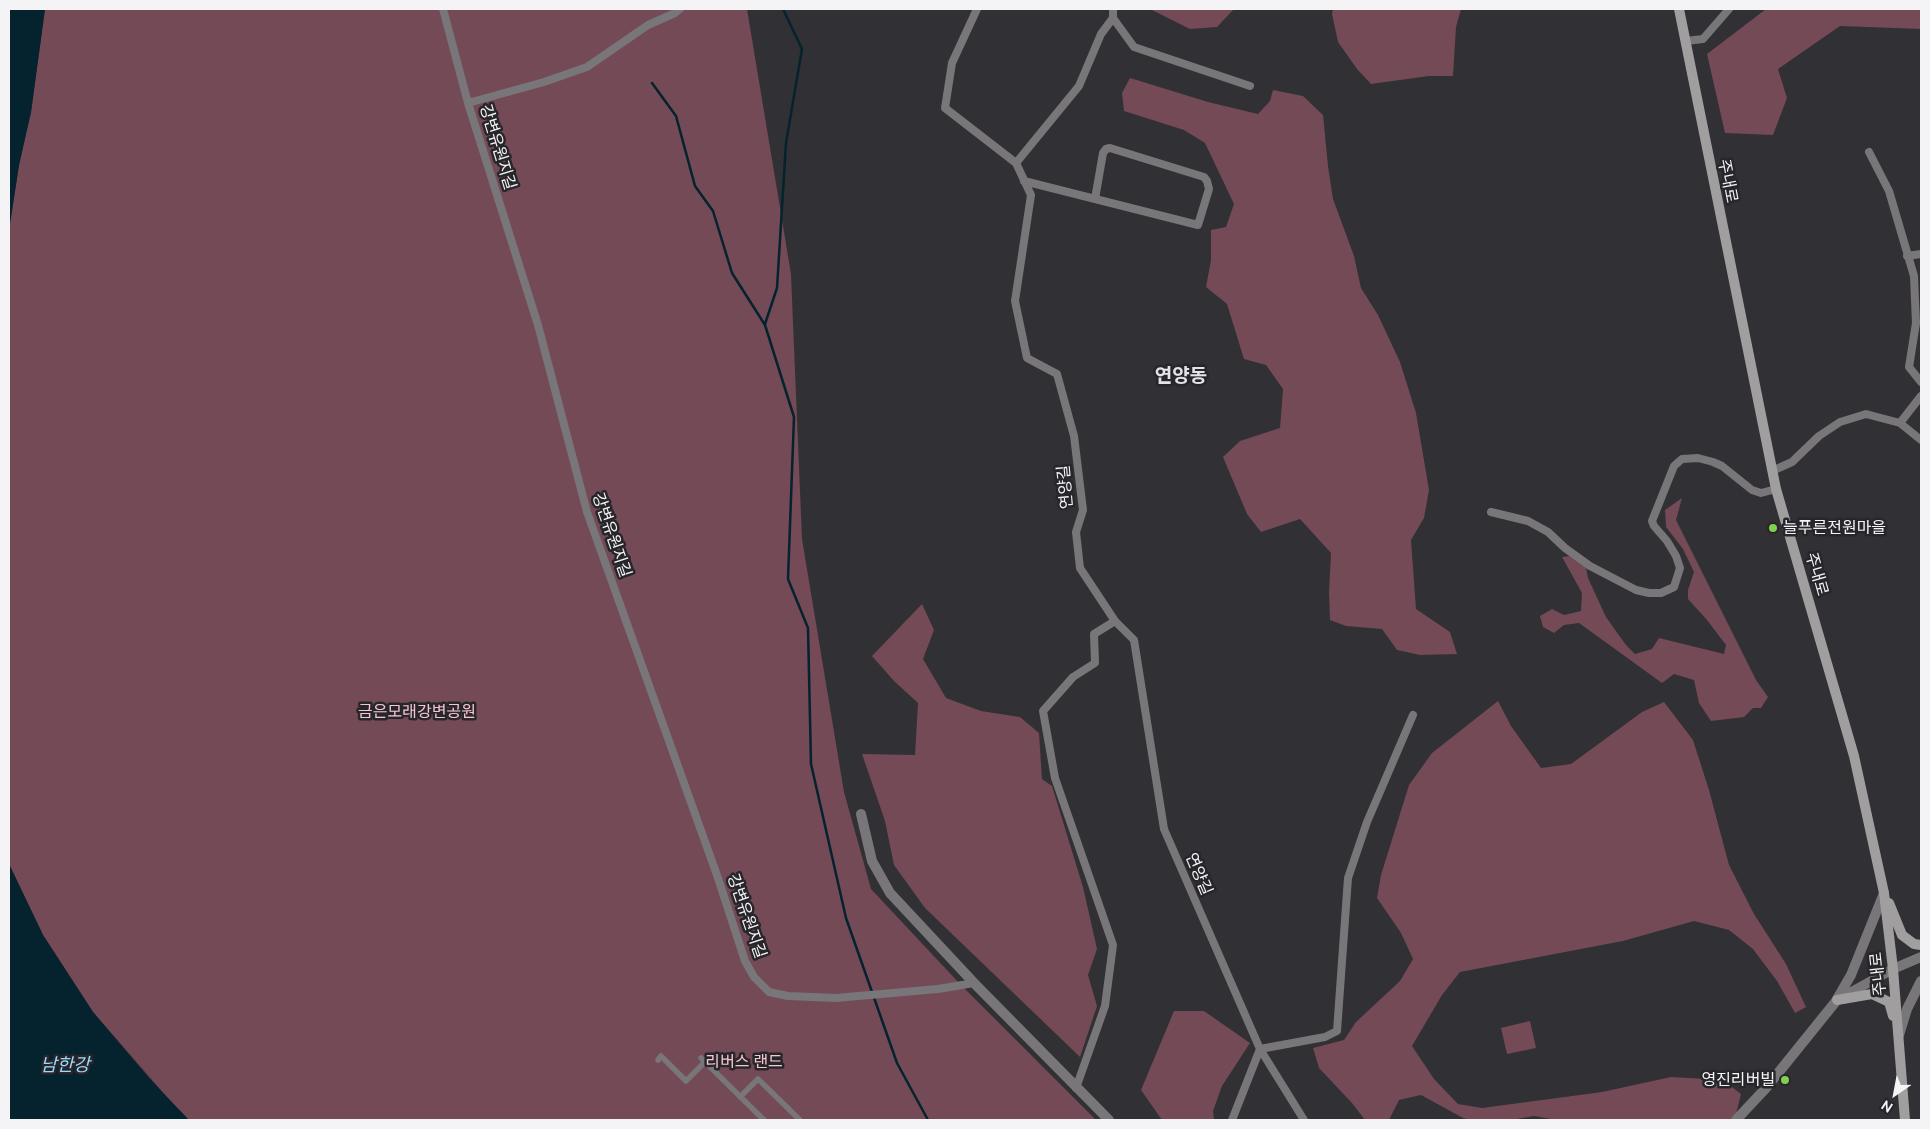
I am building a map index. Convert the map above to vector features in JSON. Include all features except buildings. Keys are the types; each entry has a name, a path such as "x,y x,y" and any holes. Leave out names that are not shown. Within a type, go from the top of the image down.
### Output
{"main road":[{"name":"주내로","path":"1679,9 1776,489 1854,756 1884,893 1893,969 1905,1120"},
{"path":"1884,893 1902,935 1914,944 1921,945"},
{"path":"1837,1000 1872,994 1889,1002 1899,1035"}],"street":[{"name":"강변유원지길","path":"443,9 468,103 538,325 587,512 718,878 745,961 754,977 769,992 788,996 836,998 938,989 974,983"},
{"path":"468,103 586,68 648,25 680,9"},
{"name":"연양길","path":"977,9 952,63 945,108 1016,163 1032,195 1016,301 1027,358 1057,374 1074,436 1083,510 1076,532 1080,568 1114,621 1134,640 1164,830 1260,1049 1304,1120"},
{"path":"1113,9 1113,18 1134,47 1250,86"},
{"path":"1686,41 1702,39 1728,9"},
{"path":"1016,163 1079,86 1101,34 1113,18"},
{"path":"1024,181 1095,199 1198,225 1209,189 1204,177 1110,148 1106,149 1104,153 1095,199"},
{"path":"1869,152 1889,191 1908,256 1917,276 1916,323 1909,367 1921,382"},
{"path":"1908,256 1921,254"},
{"path":"1900,422 1921,396"},
{"path":"1772,471 1792,462 1819,436 1840,422 1866,414 1900,422 1921,440"},
{"path":"1491,512 1528,521 1548,532 1565,548 1590,566 1636,590 1649,593 1661,592 1674,587 1680,568 1676,556 1652,521 1674,466 1678,462 1682,459 1698,458 1714,462 1722,466 1752,490 1761,493 1776,489"},
{"path":"1076,1088 1105,1006 1113,945 1056,778 1042,711 1073,676 1094,663 1094,634 1114,621"},
{"path":"1232,1120 1260,1049 1325,1037 1337,1031 1348,878 1367,822 1413,715"},
{"path":"861,814 872,860 890,893 974,983 1109,1120"},
{"path":"1736,1120 1766,1088 1837,1000 1851,975 1884,893"},
{"path":"1837,1000 1921,956"},
{"path":"1899,1035 1907,1009 1921,981"},
{"path":"658,1060 661,1056 686,1081 703,1060 764,1120"},
{"path":"740,1097 758,1079 800,1120"}],"green space":[{"name":"금은모래강변공원","path":"45,9 747,9 791,274 802,539 844,792 871,889 961,985 1096,1120 189,1120 179,1111 93,1012 43,935 9,864 9,230 19,165 31,112"},
{"path":"1150,9 1234,9 1217,27 1190,29"},
{"path":"1333,9 1461,9 1456,27 1453,76 1429,76 1371,84 1357,69 1338,42 1332,14"},
{"path":"1766,9 1921,9 1921,29 1840,26 1778,69 1787,98 1773,135 1725,133 1707,54"},
{"path":"1130,78 1208,102 1258,114 1270,101 1273,90 1303,96 1323,115 1333,199 1354,256 1361,288 1378,315 1400,362 1416,413 1429,490 1424,518 1411,540 1416,609 1450,632 1457,654 1420,655 1397,650 1382,629 1346,626 1330,620 1331,553 1300,519 1261,532 1247,514 1223,457 1240,441 1280,428 1283,389 1266,365 1244,359 1227,304 1206,287 1211,260 1211,230 1226,227 1234,204 1205,143 1184,130 1124,111 1122,93"},
{"path":"1682,498 1676,520 1756,680 1768,697 1761,708 1753,708 1744,717 1711,721 1699,703 1694,680 1674,674 1662,683 1579,623 1564,625 1554,633 1543,627 1540,616 1552,609 1564,615 1581,611 1582,593 1562,557 1570,556 1586,567 1588,578 1606,617 1626,645 1635,654 1652,649 1659,638 1724,654 1726,645 1688,599 1688,590 1694,572 1683,549 1666,527 1665,510"},
{"path":"922,604 934,630 923,659 946,698 981,711 1020,717 1039,733 1042,779 1052,786 1083,887 1097,949 1088,975 1097,1006 1080,1057 925,908 894,865 885,821 862,754 915,755 918,703 894,681 872,656"},
{"path":"1498,701 1511,726 1541,768 1571,764 1642,712 1664,702 1693,740 1709,790 1729,865 1754,914 1786,964 1806,1007 1795,1013 1777,981 1753,949 1729,930 1694,921 1623,941 1460,972 1442,995 1412,1046 1434,1079 1458,1104 1482,1108 1602,1092 1671,1077 1706,1079 1724,1081 1741,1094 1736,1114 1731,1120 1556,1120 1534,1116 1511,1120 1471,1120 1463,1118 1421,1095 1399,1100 1389,1120 1365,1120 1352,1103 1319,1068 1313,1048 1344,1040 1356,1022 1400,981 1413,959 1401,933 1377,898 1381,875 1409,785 1432,753"},
{"path":"1174,1011 1204,1011 1250,1043 1222,1086 1213,1111 1214,1120 1162,1120 1141,1090"},
{"path":"1530,1021 1536,1048 1507,1054 1501,1028"}],"water":[{"path":"9,9 45,9 31,112 19,165 9,230"},
{"name":"남한강","path":"9,864 43,935 93,1012 148,1077 189,1120 9,1120"}],"waterway":[{"path":"765,324 777,288 786,143 802,49 783,9"},
{"path":"652,83 676,116 695,186 713,211 732,273 765,325 794,417 788,579 808,628 811,764 846,918 897,1063 928,1120"}],"place":[{"name":"늘푸른전원마을","path":"1773,528"},
{"name":"영진리버빌","path":"1785,1080"}],"district":[{"name":"연양동","path":"1181,376"}],"park label":[{"name":"리버스 랜드","path":"744,1062"}]}
